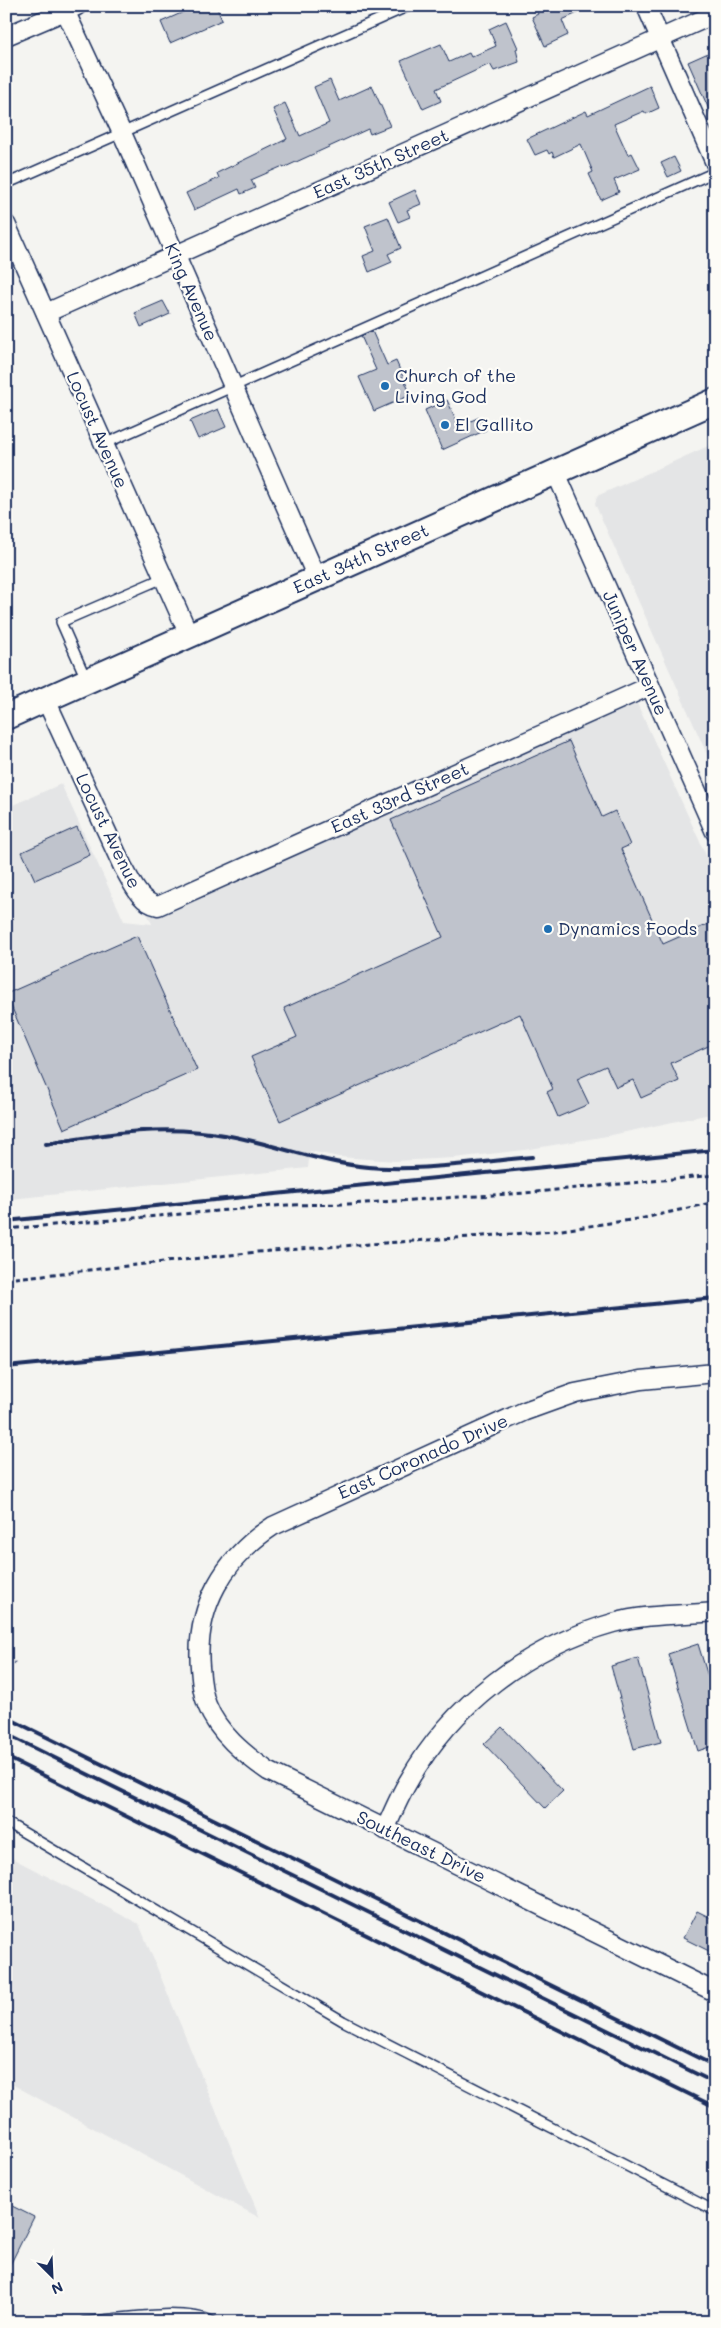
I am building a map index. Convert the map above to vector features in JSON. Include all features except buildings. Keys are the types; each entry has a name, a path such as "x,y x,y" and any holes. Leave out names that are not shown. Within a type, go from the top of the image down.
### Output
{"main road":[{"name":"East 34th Street","path":"6,717 715,401"}],"street":[{"path":"646,6 715,163"},
{"name":"King Avenue","path":"69,8 317,578"},
{"path":"6,36 69,8"},
{"name":"East 35th Street","path":"46,313 715,14"},
{"name":"Locust Avenue","path":"6,224 189,635"},
{"name":"Juniper Avenue","path":"556,473 715,832"},
{"name":"East 33rd Street","path":"150,904 158,906 650,686"},
{"name":"Locust Avenue","path":"46,700 124,867 138,893 150,904"},
{"name":"East Coronado Drive","path":"201,1640 204,1613 221,1576 254,1538 286,1519 525,1411 575,1393 641,1380 715,1373"},
{"path":"385,1830 408,1782 430,1748 478,1694 504,1674 553,1644 614,1623 641,1618 715,1612"},
{"name":"Southeast Drive","path":"201,1640 202,1687 206,1704 217,1723 235,1745 268,1771 715,1992"}],"lane":[{"path":"6,184 409,6"},
{"path":"104,444 715,172"},
{"path":"87,681 62,622 163,578"},
{"path":"6,1822 343,2021 715,2211"},
{"path":"84,2322 178,2315 206,2318 213,2322"}],"path":[{"path":"6,1229 287,1205 368,1203 525,1193 715,1175"},
{"path":"6,1279 257,1252 556,1230 644,1218 715,1202"},
{"path":"6,1659 15,1663"}],"shaded area":[{"path":"715,443 715,772 595,504 597,496"},
{"path":"630,688 715,875 715,1113 607,1136 524,1150 454,1158 395,1161 339,1157 310,1151 308,1168 11,1199 6,1189 6,808 61,784 124,921 152,924 142,902"},
{"path":"6,1855 139,1924 260,2218 6,2081"}],"railway":[{"path":"46,1144 115,1133 160,1130 206,1132 230,1136 343,1164 381,1168 424,1168 532,1157"},
{"path":"6,1221 715,1150"},
{"path":"6,1367 715,1298"},
{"path":"6,1717 715,2066"},
{"path":"6,1734 715,2083"},
{"path":"6,1757 715,2107"}],"place":[{"name":"Church of the Living God","path":"385,386"},
{"name":"El Gallito","path":"445,425"},
{"name":"Dynamics Foods","path":"548,929"}]}
